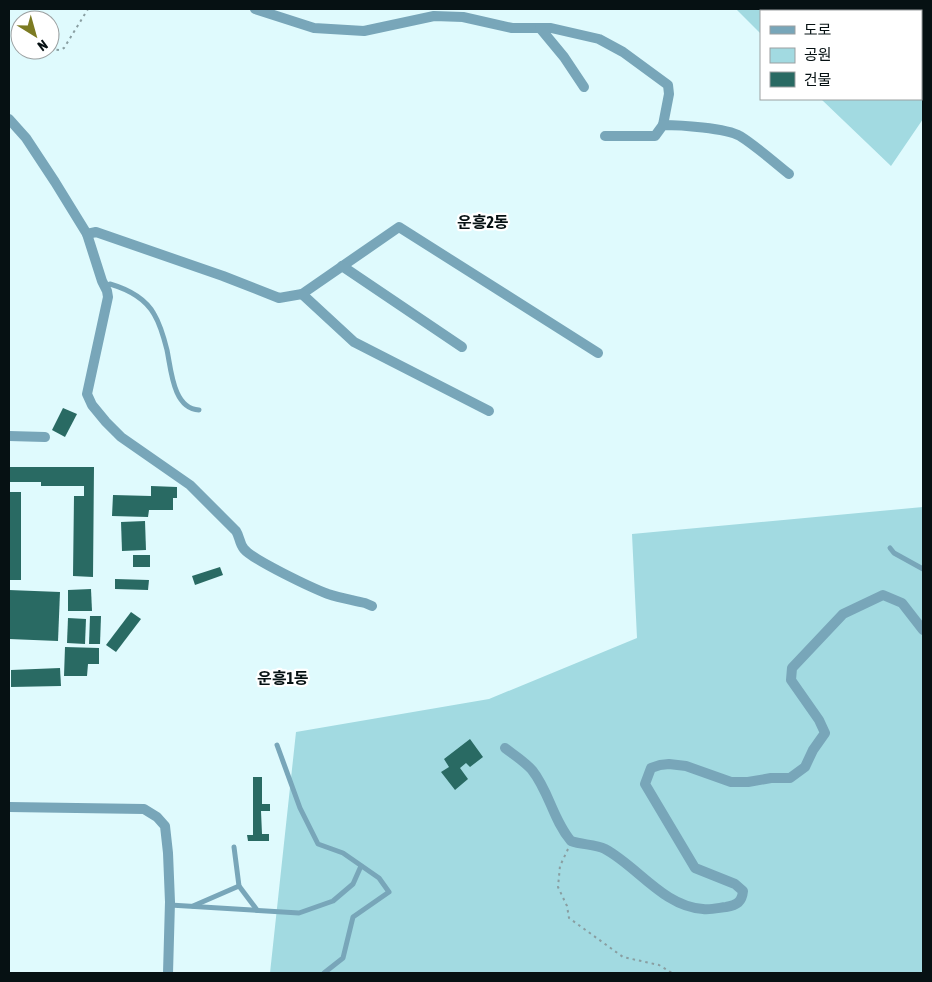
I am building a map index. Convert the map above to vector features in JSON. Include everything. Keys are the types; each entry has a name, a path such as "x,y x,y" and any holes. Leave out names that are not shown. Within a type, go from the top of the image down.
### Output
{"street":[{"path":"255,9 314,28 364,31 434,16 463,17 512,28 551,28 599,39 623,52 668,85 669,94 662,126 655,136 605,136"},
{"path":"540,28 564,57 584,87"},
{"path":"9,118 26,138 87,234 108,297 87,394 92,405 121,437 190,485 234,528 245,550 270,566 321,591 372,606"},
{"path":"662,126 680,125 726,131 738,135 790,174"},
{"path":"87,234 96,232 223,276 279,298 302,294 399,226 598,353"},
{"path":"342,266 462,347"},
{"path":"302,294 354,342 489,411"},
{"path":"9,436 45,437"},
{"path":"504,748 524,762 537,778 561,827 571,841 605,850 661,892 693,908 712,909 731,906 738,903 742,898 743,891 735,884 695,868 645,784 651,768 669,764 686,766 731,782 790,778 806,767 813,750 825,733 819,720 791,680 792,668 843,614 883,595 902,603 923,629"},
{"path":"9,807 144,809 157,817 165,826 168,853 170,905 168,973"}],"lane":[{"path":"105,287 110,284 126,289 151,308 159,323 167,350 170,370 179,396 193,410 199,410"},
{"path":"890,548 923,569"},
{"path":"277,745 300,808 318,844 343,853 379,878 389,892 353,917 343,958 324,973"},
{"path":"234,847 239,886 257,910"},
{"path":"170,905 299,913 333,901 353,884 361,866"},
{"path":"192,906 239,886"}],"path":[{"path":"60,50 64,48 88,9"},
{"path":"571,841 560,866 558,887 567,906 569,918 623,957 659,965 672,973"}],"green space":[{"path":"736,9 897,10 760,10 760,33"},
{"path":"922,34 923,119 891,166 822,100 922,100"},
{"path":"923,507 923,973 270,973 296,732 489,699 637,638 632,534"}],"building":[{"path":"63,408 77,414 65,437 52,430"},
{"path":"9,467 94,467 93,577 73,576 74,496 84,496 84,486 41,486 41,482 9,482"},
{"path":"151,486 177,487 177,498 173,498 173,510 149,510 148,517 112,516 113,495 151,496"},
{"path":"9,492 21,492 21,580 9,580"},
{"path":"145,521 146,550 122,551 121,522"},
{"path":"133,555 150,555 150,567 133,567"},
{"path":"220,567 223,575 195,585 192,576"},
{"path":"115,579 149,580 148,590 115,589"},
{"path":"91,589 92,611 68,611 68,590"},
{"path":"9,590 60,592 58,641 9,639"},
{"path":"131,612 141,619 116,652 106,645"},
{"path":"90,616 101,616 100,644 89,644"},
{"path":"68,618 86,619 85,644 67,643"},
{"path":"65,647 99,648 99,664 88,664 87,676 64,676"},
{"path":"60,668 61,686 11,687 11,670"},
{"path":"470,739 483,757 470,767 466,763 460,768 468,779 455,790 441,772 449,767 444,759"},
{"path":"253,777 262,777 262,804 270,804 270,811 261,811 262,834 269,834 269,841 248,841 247,835 253,835"}],"district":[{"name":"운흥2동","path":"483,222"},
{"name":"운흥1동","path":"283,678"}]}
